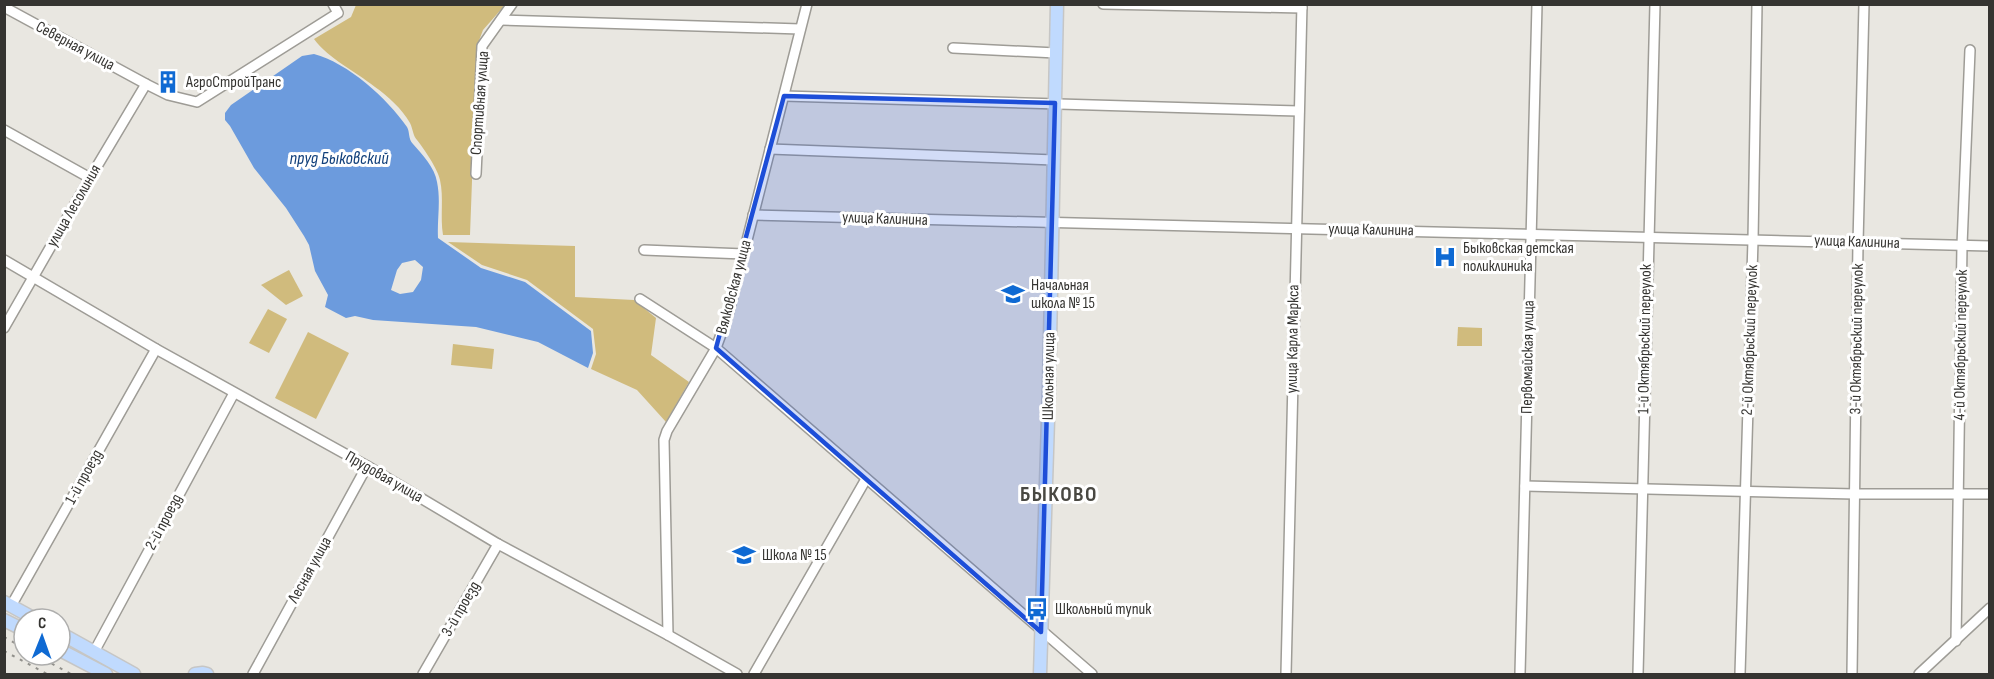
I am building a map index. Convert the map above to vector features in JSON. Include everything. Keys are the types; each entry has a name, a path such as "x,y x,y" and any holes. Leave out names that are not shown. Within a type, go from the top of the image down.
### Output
{"main road":[{"name":"Школьная улица","path":"1040,675 1057,4"},
{"path":"72,640 134,675"},
{"path":"72,657 106,675"},
{"path":"195,675 203,673 207,675"}],"street":[{"name":"Северная улица","path":"4,7 168,95 197,102 338,13 333,4"},
{"name":"Спортивная улица","path":"476,174 482,46 512,4"},
{"name":"Вялковская улица","path":"668,635 664,440 667,431 716,348 728,315 807,4"},
{"path":"1103,4 1302,6"},
{"name":"Первомайская улица","path":"1520,675 1537,4"},
{"name":"1-й Октябрьский переулок","path":"1638,675 1655,4"},
{"name":"2-й Октябрьский переулок","path":"1740,675 1753,240 1757,4"},
{"name":"3-й Октябрьский переулок","path":"1852,675 1864,4"},
{"name":"улица Карла Маркса","path":"1286,675 1302,6"},
{"path":"501,20 800,29"},
{"path":"953,48 1056,53"},
{"name":"4-й Октябрьский переулок","path":"1956,641 1962,245 1970,50"},
{"name":"улица Лесолиния","path":"4,328 146,84"},
{"path":"784,96 1299,111"},
{"path":"4,130 90,178"},
{"path":"770,149 1054,160"},
{"name":"улица Калинина","path":"753,215 1989,246"},
{"path":"644,250 744,254"},
{"name":"Прудовая улица","path":"4,260 156,349 367,466 498,544 668,635 737,675"},
{"path":"640,299 716,348 1092,675"},
{"name":"1-й проезд","path":"8,604 156,349"},
{"name":"2-й проезд","path":"94,652 234,393"},
{"name":"Лесная улица","path":"253,675 367,466"},
{"path":"754,675 866,479"},
{"path":"1525,486 1855,494 1989,494"},
{"name":"3-й проезд","path":"423,675 498,544"},
{"path":"1919,675 1989,608"}],"highlighted area":[{"path":"784,96 1055,103 1041,632 716,348"}],"shaded area":[{"path":"356,5 505,5 483,30 477,46 470,235 443,235 439,175 403,113 385,94 335,59 314,39 351,17"},
{"path":"448,242 575,246 575,297 634,300 656,318 651,355 689,382 666,422 637,390 591,369 596,354 593,329 527,280 482,265"},
{"path":"289,270 303,296 286,305 261,285"},
{"path":"268,309 287,319 269,353 249,343"},
{"path":"1458,327 1482,328 1482,346 1457,346"},
{"path":"308,332 349,353 316,419 275,398"},
{"path":"453,344 494,349 492,369 451,365"}],"water":[{"name":"пруд Быковский","path":"314,54 340,65 366,83 389,105 407,127 411,142 428,162 436,177 439,196 438,238 481,268 525,282 591,331 593,353 588,368 538,342 476,327 373,320 355,316 346,318 325,307 328,295 315,271 309,245 286,208 254,168 225,120 225,113 231,105 302,56","holes":["415,260 423,267 421,280 413,292 400,294 391,290 397,270 402,263"]}],"railway":[{"path":"4,637 12,641"},
{"path":"4,651 47,674"},
{"path":"58,667 71,674"}],"place":[{"name":"АгроСтройТранс","path":"168,82"},
{"name":"Быковская детская поликлиника","path":"1445,257"},
{"name":"Начальная школа № 15","path":"1013,294"},
{"name":"Школа № 15","path":"744,555"},
{"name":"Школьный тупик","path":"1037,609"}],"district":[{"name":"БЫКОВО","path":"1059,494"}]}
